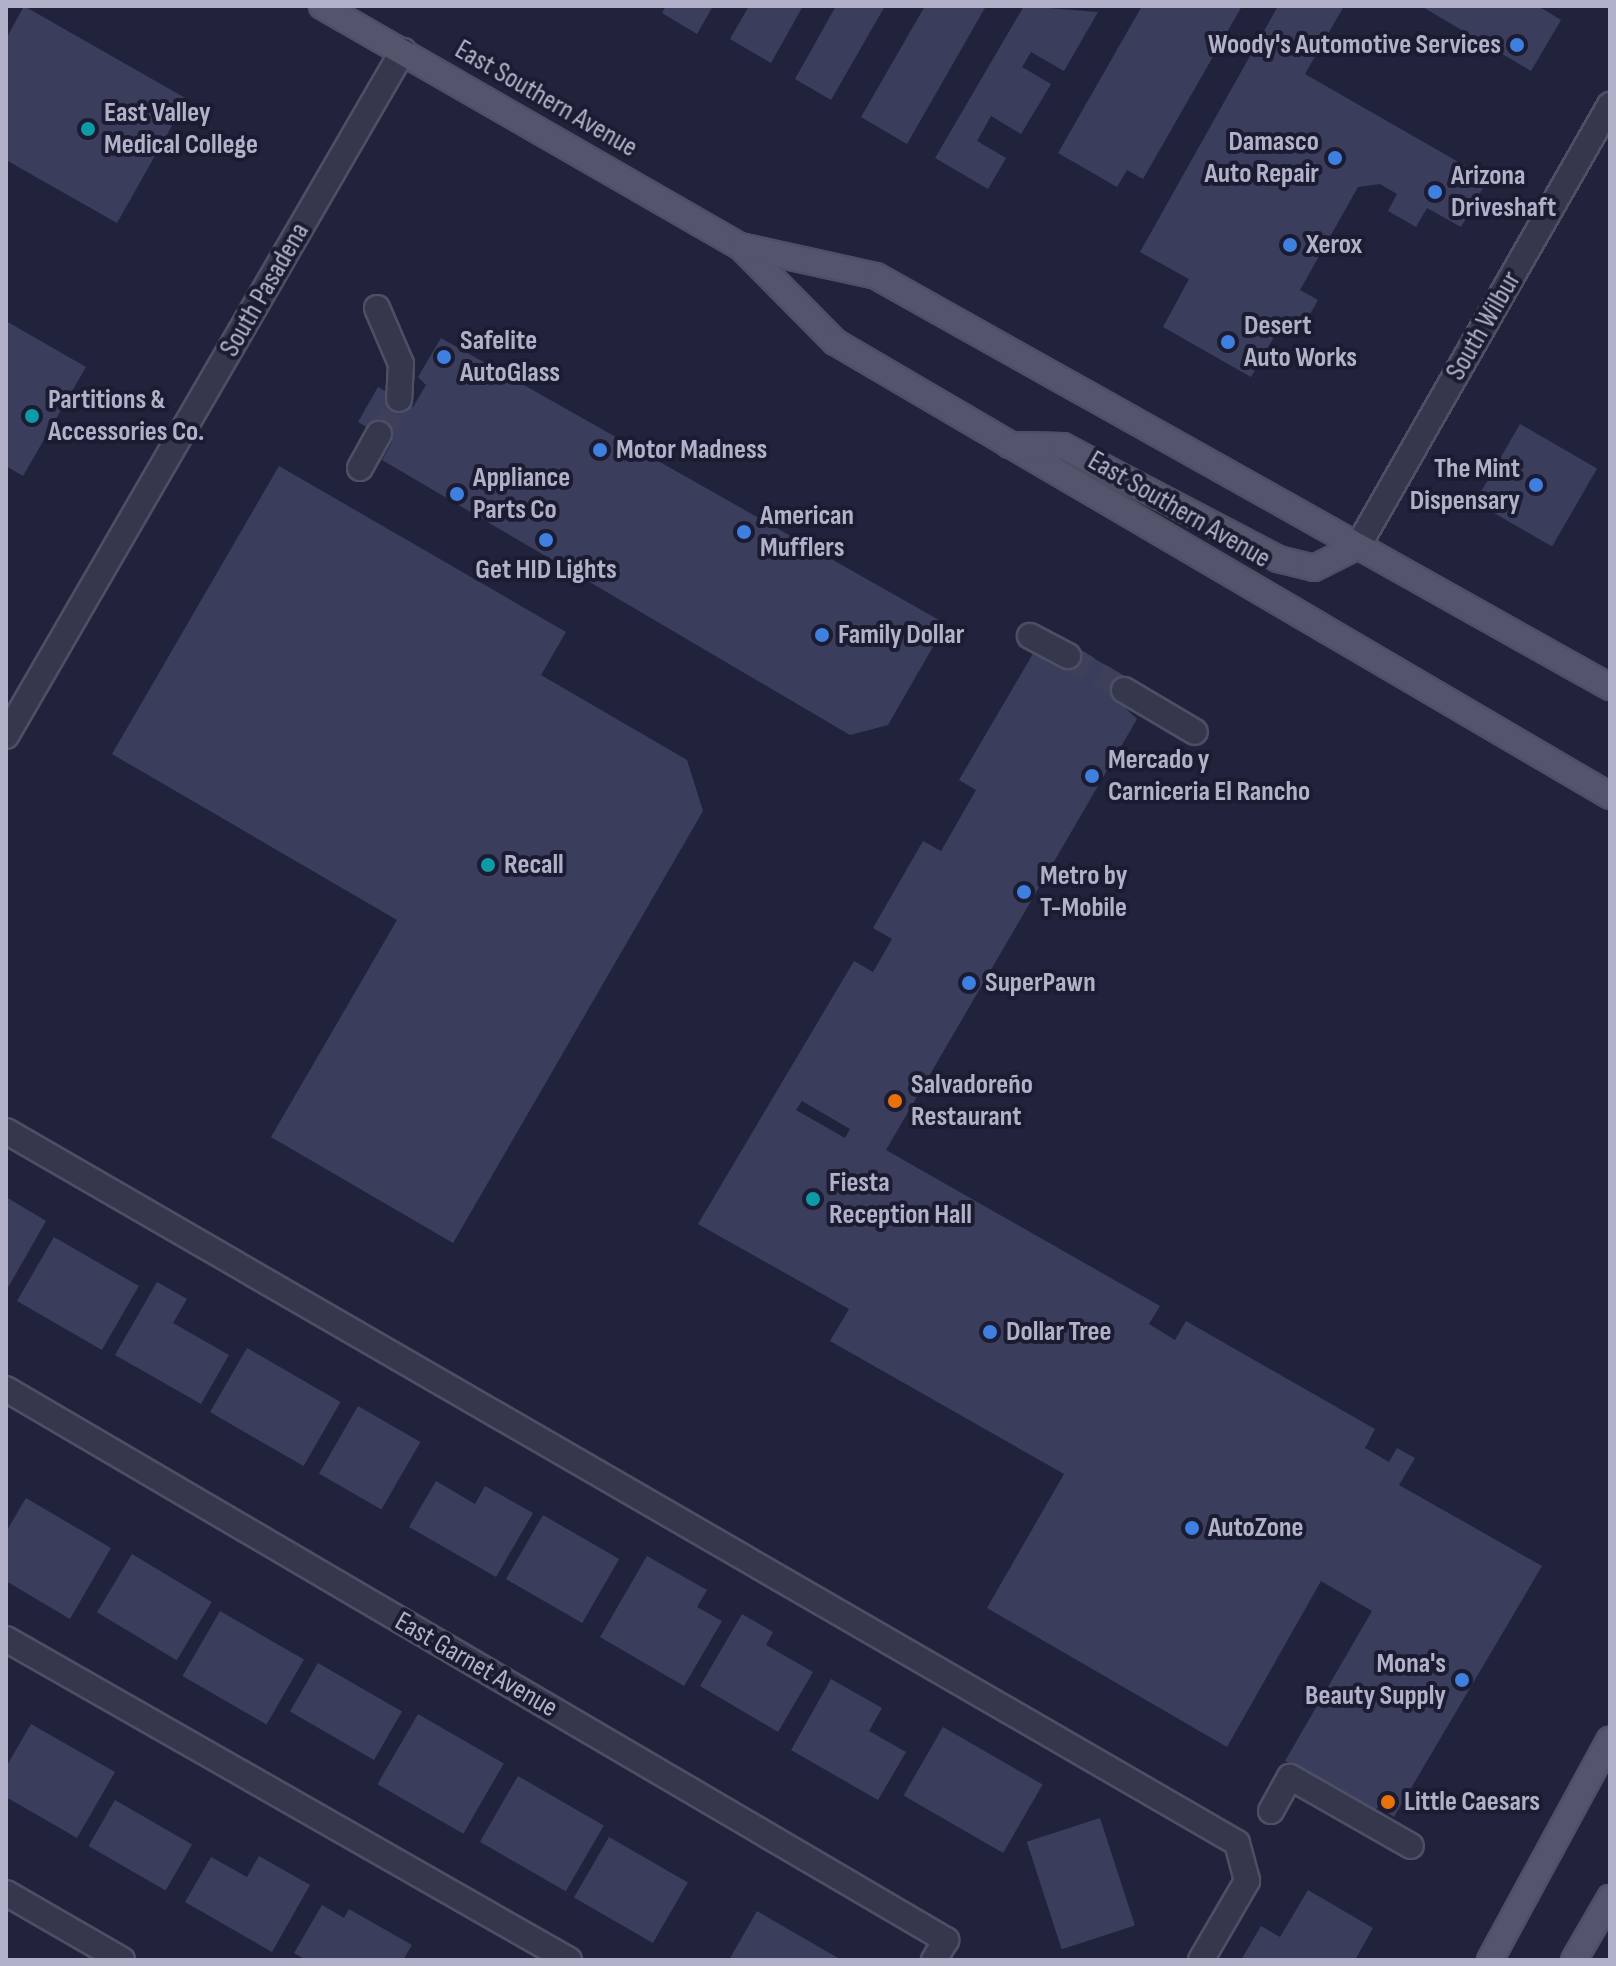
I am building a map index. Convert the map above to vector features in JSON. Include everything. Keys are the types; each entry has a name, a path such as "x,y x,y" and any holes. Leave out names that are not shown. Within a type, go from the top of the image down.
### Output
{"main road":[{"name":"East Southern Avenue","path":"322,6 740,246 835,342 1610,796"},
{"name":"East Southern Avenue","path":"740,246 876,276 1610,687"},
{"path":"1007,444 1063,446 1278,559 1314,568 1358,546"},
{"path":"1490,1960 1610,1739"},
{"path":"1574,1960 1610,1898"}],"street":[{"name":"South Pasadena","path":"6,736 403,51"},
{"name":"South Wilbur","path":"1358,546 1610,105"},
{"path":"377,308 401,364 399,399"},
{"path":"360,468 379,434"},
{"path":"1030,636 1068,656"},
{"path":"1124,690 1195,732"},
{"path":"6,1131 1237,1843 1247,1881 1201,1960"},
{"name":"East Garnet Avenue","path":"6,1389 940,1950"},
{"path":"6,1639 569,1960"},
{"path":"1271,1811 1290,1777 1411,1846"},
{"path":"6,1893 122,1960"}],"building":[{"name":"East Valley Medical College","path":"24,6 187,99 117,223 6,160 6,39"},
{"path":"666,6 713,6 697,34 662,13"},
{"path":"749,6 803,6 771,63 730,39"},
{"path":"836,6 885,6 831,100 795,79"},
{"path":"925,6 986,6 907,144 861,117"},
{"path":"1024,6 1098,12 1064,71 1031,52 1022,67 1051,84 1021,134 991,116 977,141 1006,158 988,189 935,158"},
{"path":"1142,6 1242,6 1143,179 1127,170 1117,187 1058,153"},
{"path":"1278,6 1344,6 1305,74 1488,179 1461,227 1427,208 1416,227 1388,211 1397,194 1380,184 1358,187 1300,290 1318,300 1302,328 1285,318 1251,377 1163,327 1189,279 1140,252"},
{"name":"Woody's Automotive Services","path":"1421,6 1538,6 1561,20 1531,71"},
{"name":"Partitions & Accessories Co.","path":"6,321 86,367 23,476 6,466"},
{"path":"441,338 946,624 888,725 850,735 382,460 392,442 358,422 378,387 413,407 426,385 418,377"},
{"name":"The Mint Dispensary","path":"1520,424 1597,468 1552,546 1475,502"},
{"name":"Recall","path":"279,466 566,632 541,675 687,760 703,811 453,1243 271,1137 397,920 112,754"},
{"path":"1074,647 1130,679 1118,701 1137,719 886,1150 1160,1306 1149,1324 1175,1340 1186,1321 1375,1429 1365,1448 1389,1462 1397,1448 1415,1458 1399,1485 1542,1566 1394,1817 1378,1807 1365,1820 1337,1791 1285,1761 1372,1611 1321,1581 1227,1747 987,1608 1064,1474 830,1341 849,1309 698,1224 854,961 873,972 892,939 873,928 923,841 941,851 976,790 959,780 1034,652 1061,668","holes":["802,1101 850,1129 845,1138 796,1110"]},
{"path":"6,1197 46,1221 6,1291"},
{"path":"54,1237 139,1286 102,1350 17,1301"},
{"path":"157,1282 187,1299 173,1323 229,1355 201,1404 115,1355"},
{"path":"247,1348 341,1402 304,1466 210,1412"},
{"path":"358,1406 420,1442 381,1510 319,1474"},
{"path":"436,1481 475,1504 485,1486 533,1513 496,1577 409,1527"},
{"path":"26,1498 111,1548 70,1619 6,1581 6,1532"},
{"path":"543,1515 619,1559 582,1623 506,1579"},
{"path":"132,1554 212,1602 177,1660 97,1612"},
{"path":"647,1556 707,1590 697,1607 722,1621 684,1686 600,1637"},
{"path":"220,1611 304,1660 267,1724 182,1676"},
{"path":"742,1614 773,1632 766,1645 813,1672 778,1732 700,1686"},
{"path":"318,1663 402,1712 374,1760 290,1711"},
{"path":"831,1679 882,1708 869,1731 906,1752 878,1800 791,1750"},
{"path":"418,1714 504,1764 463,1834 378,1784"},
{"path":"31,1724 115,1772 77,1838 6,1797 6,1767"},
{"path":"943,1727 1043,1784 1003,1853 904,1795"},
{"path":"518,1776 604,1826 566,1891 480,1842"},
{"path":"115,1800 192,1844 166,1890 88,1846"},
{"path":"1100,1818 1135,1925 1062,1949 1027,1842"},
{"path":"609,1837 688,1882 653,1943 574,1898"},
{"path":"259,1856 310,1885 272,1952 185,1902 211,1857 247,1877"},
{"path":"1308,1890 1373,1928 1355,1960 1241,1960 1261,1926 1280,1937"},
{"path":"322,1905 344,1918 349,1909 412,1945 403,1960 306,1960 294,1953"},
{"path":"757,1911 838,1958 729,1960"}],"tunnel":[{"path":"379,434 399,399"},
{"path":"1068,656 1124,690"}],"place":[{"name":"Woody's Automotive Services","path":"1517,45"},
{"name":"East Valley Medical College","path":"88,129"},
{"name":"Damasco Auto Repair","path":"1335,158"},
{"name":"Arizona Driveshaft","path":"1435,192"},
{"name":"Xerox","path":"1290,245"},
{"name":"Desert Auto Works","path":"1228,342"},
{"name":"Safelite AutoGlass","path":"444,357"},
{"name":"Partitions & Accessories Co.","path":"32,416"},
{"name":"Motor Madness","path":"600,450"},
{"name":"The Mint Dispensary","path":"1536,485"},
{"name":"Appliance Parts Co","path":"457,494"},
{"name":"American Mufflers","path":"744,532"},
{"name":"Get HID Lights","path":"546,540"},
{"name":"Family Dollar","path":"822,635"},
{"name":"Mercado y Carniceria El Rancho","path":"1092,776"},
{"name":"Recall","path":"488,865"},
{"name":"Metro by T-Mobile","path":"1024,892"},
{"name":"SuperPawn","path":"969,983"},
{"name":"Salvadoreño Restaurant","path":"895,1101"},
{"name":"Fiesta Reception Hall","path":"813,1199"},
{"name":"Dollar Tree","path":"990,1332"},
{"name":"AutoZone","path":"1192,1528"},
{"name":"Mona's Beauty Supply","path":"1462,1680"},
{"name":"Little Caesars","path":"1388,1802"}]}
